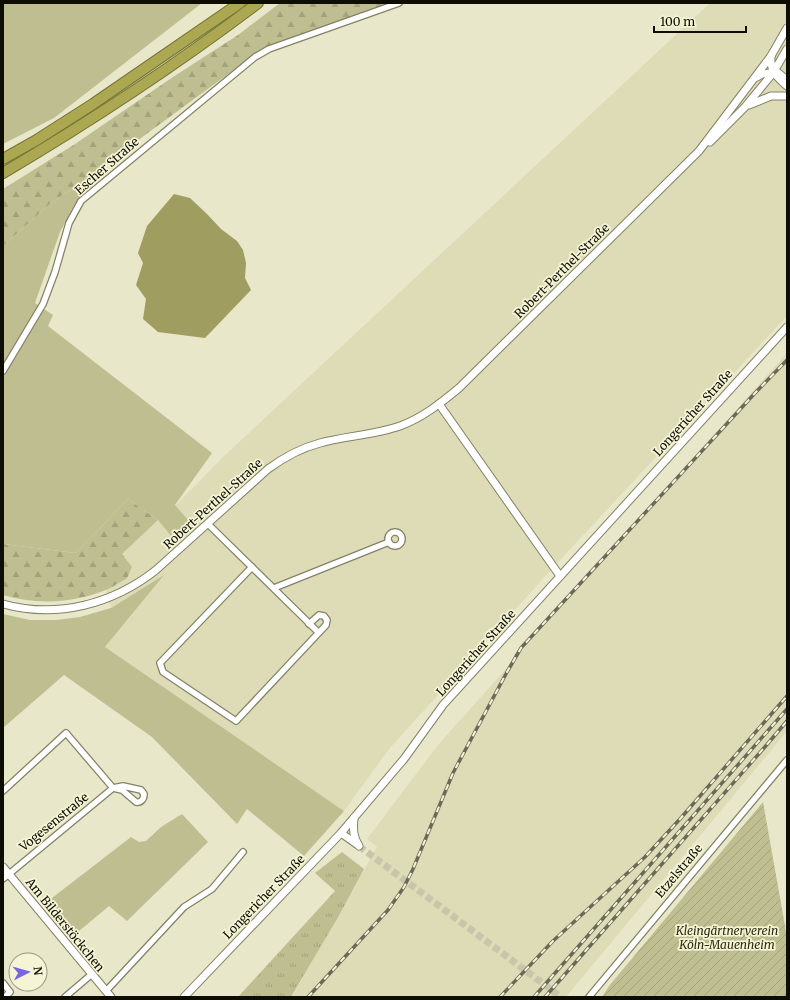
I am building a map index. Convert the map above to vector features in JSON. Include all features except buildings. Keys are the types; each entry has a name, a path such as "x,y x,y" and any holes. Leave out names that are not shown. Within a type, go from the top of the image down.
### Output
{"highway":[{"path":"3,158 35,141 93,104 240,3"},
{"path":"3,173 83,125 158,75 258,3"}],"street":[{"name":"Escher Straße","path":"3,371 42,304 55,272 68,223 81,201 255,57 269,49 399,3"},
{"name":"Robert-Perthel-Straße","path":"699,151 771,56 787,28"},
{"name":"Robert-Perthel-Straße","path":"3,604 30,609 54,610 78,607 106,599 146,578 268,469 291,455 318,444 366,435 400,426 439,404 459,388 699,151 717,136 745,107 774,73 787,49"},
{"path":"771,56 770,66 774,73 787,86"},
{"path":"754,78 762,74 777,72 787,80"},
{"path":"745,107 753,102 771,96 787,96"},
{"name":"Longericher Straße","path":"184,997 341,833 404,759 443,706 787,327"},
{"path":"439,404 560,576"},
{"path":"208,524 318,632"},
{"path":"274,588 390,542"},
{"path":"252,567 160,664 163,672 236,721 326,624 327,620 324,616 317,616 309,624"},
{"path":"3,791 66,733 113,788 122,790 136,802 141,801 144,796 143,792 138,789 123,786 113,788"},
{"name":"Etzelstraße","path":"589,997 787,760"},
{"name":"Vogesenstraße","path":"6,876 113,788"},
{"path":"341,833 359,846 355,839 353,829 354,818"},
{"path":"108,994 184,907 212,889 243,852"},
{"name":"Am Bilderstöckchen","path":"3,867 6,876 108,994"},
{"path":"64,997 92,974"},
{"path":"3,983 10,992 5,997"}],"shaded area":[{"path":"710,3 787,3 787,316 561,559 389,749 344,811 105,647 163,576 111,608 106,590 116,584 122,554 158,520 176,542 193,527 175,506 223,457"},
{"path":"174,194 190,198 221,229 237,241 243,250 246,263 245,278 251,290 205,338 158,332 143,319 146,299 136,285 143,263 138,253 147,226"},
{"path":"787,353 787,731 566,997 292,997 377,847 367,839 438,745"}],"green space":[{"path":"3,3 202,3 54,118 3,144"},
{"path":"280,3 389,3 269,46 254,55 92,175 51,203 3,246 3,189 75,144 173,77 238,35"},
{"path":"92,175 95,183 74,205 60,232 35,303 53,315 48,326 212,453 175,505 193,526 176,542 158,520 128,499 76,553 3,544 3,246 51,203"},
{"path":"128,499 158,520 122,554 132,567 126,579 101,592 59,601 30,601 3,595 3,544 76,553"},
{"path":"164,575 105,647 344,811 304,856 247,809 237,824 152,737 64,675 3,728 3,614 30,620 56,620 80,617 111,608"},
{"name":"Kleingärtnerverein Köln-Mauenheim","path":"763,802 787,937 787,997 602,997 609,986"},
{"path":"182,814 208,842 127,921 109,906 73,936 51,906 52,898 131,837 139,842 146,841 161,827"},
{"path":"342,852 364,869 337,919 291,997 238,997 335,891 315,873"}],"tunnel":[{"path":"359,846 561,997"}],"railway":[{"path":"308,997 388,910 404,887 453,773 521,648 787,360"},
{"path":"500,997 553,941 645,857 787,696"},
{"path":"534,997 787,709"},
{"path":"545,997 787,721"}]}
